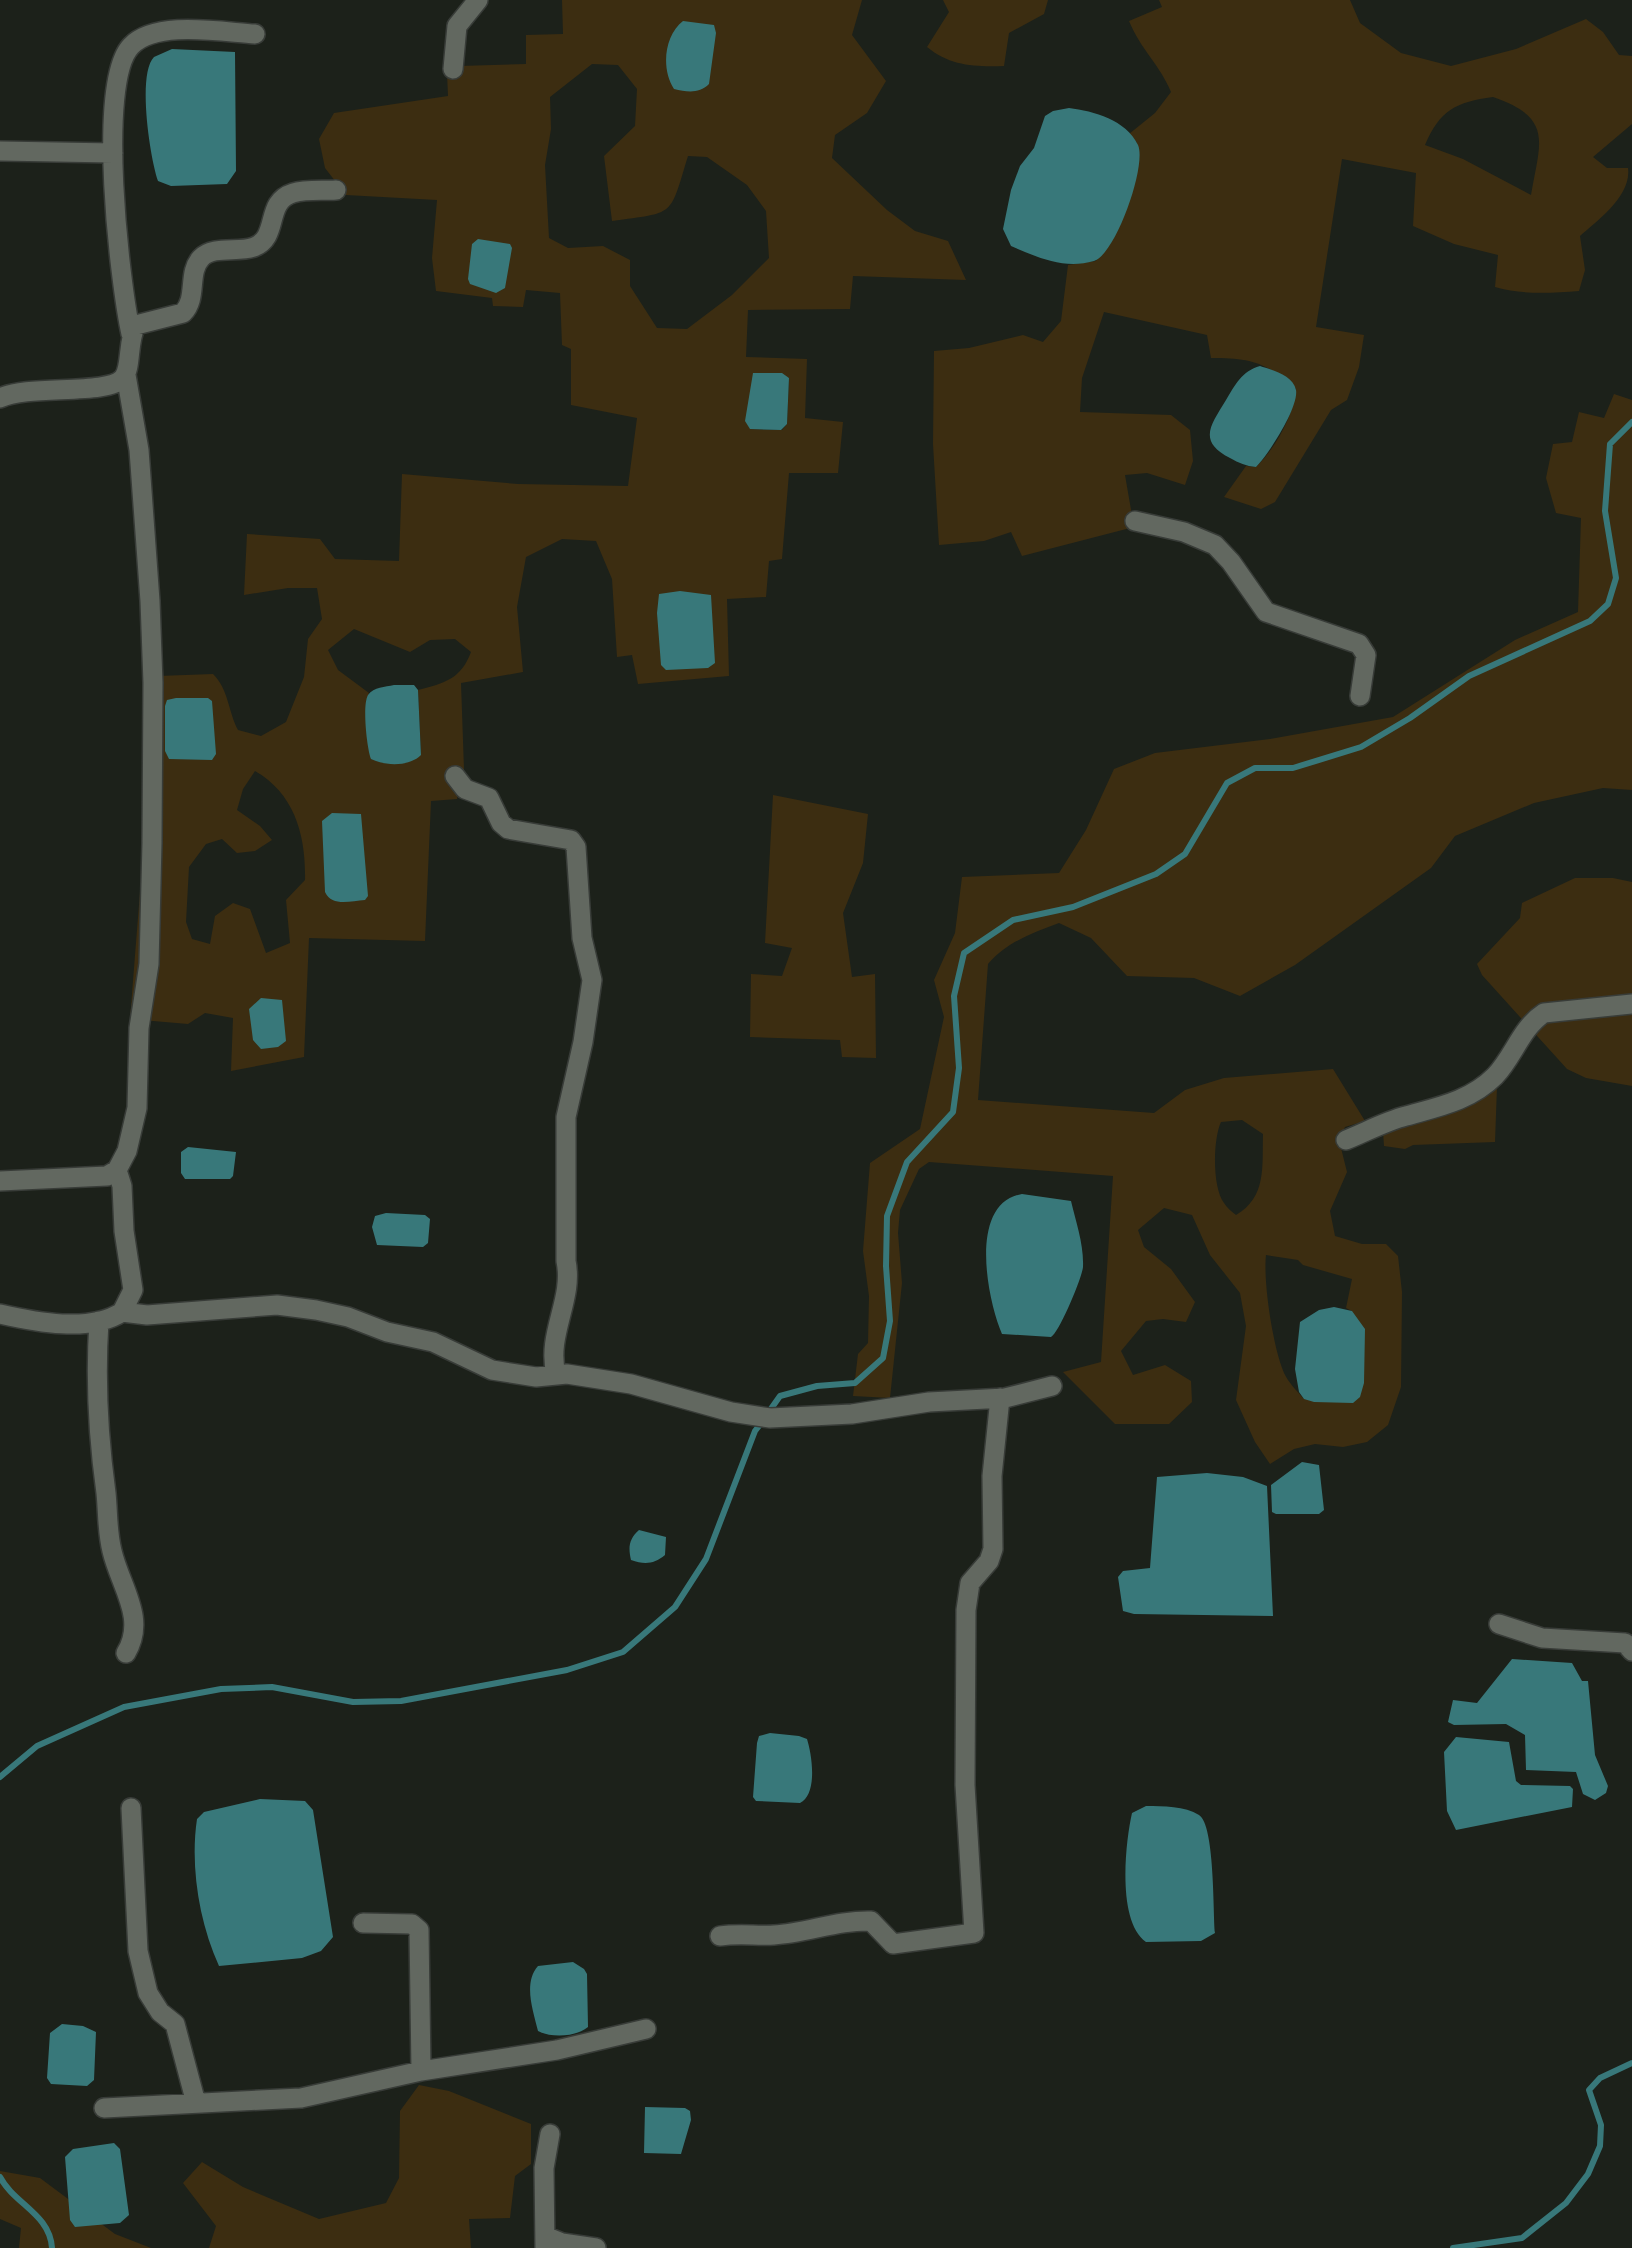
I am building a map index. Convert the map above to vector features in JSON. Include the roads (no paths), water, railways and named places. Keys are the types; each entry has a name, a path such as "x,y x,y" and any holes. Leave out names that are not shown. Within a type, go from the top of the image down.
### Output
{"street":[{"path":"453,69 457,26 478,0"},
{"path":"0,1181 107,1176 117,1170 133,1132 136,1108 139,1028 149,964 152,843 150,601 139,450 126,375 131,334 119,270 113,153 119,68 130,46 149,34 176,30 255,34"},
{"path":"0,152 113,153"},
{"path":"131,334 136,326 183,313 191,301 194,273 201,257 209,253 255,247 268,234 273,211 285,196 295,192 336,190"},
{"path":"0,398 22,390 112,385 126,375"},
{"path":"1135,521 1184,532 1215,545 1231,562 1266,612 1359,644 1366,655 1360,696"},
{"path":"456,776 465,789 489,797 501,823 508,828 570,841 576,846 582,938 592,980 583,1042 566,1117 566,1261 569,1275 553,1340 552,1358 556,1374"},
{"path":"1346,1140 1406,1116 1453,1103 1471,1093 1493,1078 1512,1055 1532,1021 1544,1013 1632,1004"},
{"path":"117,1170 122,1186 124,1231 133,1290 122,1312"},
{"path":"0,1314 75,1323 99,1321 122,1312 147,1315 277,1305 316,1310 348,1317 387,1332 433,1342 492,1370 536,1377 556,1374 631,1384 731,1412 771,1418 852,1414 929,1402 1000,1398 1052,1386"},
{"path":"99,1321 96,1393 107,1523 112,1554 135,1620 132,1643 126,1653"},
{"path":"720,1936 744,1933 774,1935 854,1920 872,1921 893,1944 974,1933 965,1772 966,1610 970,1583 989,1561 993,1549 992,1476 1000,1398"},
{"path":"1499,1624 1542,1637 1625,1643 1632,1651"},
{"path":"131,1808 138,1951 148,1993 160,2012 175,2024 195,2103"},
{"path":"363,1923 412,1924 419,1930 421,2071"},
{"path":"104,2108 301,2098 421,2071 557,2050 646,2029"},
{"path":"550,2134 544,2168 545,2242 596,2248"}],"water":[{"path":"683,21 714,25 716,33 709,84 697,91 674,89 667,72 668,44"},
{"path":"172,49 235,52 236,171 227,184 171,186 158,181 149,136 146,80 154,57"},
{"path":"1069,108 1099,114 1117,123 1133,136 1140,155 1128,208 1111,243 1103,255 1094,261 1072,264 1051,261 1011,246 1003,229 1011,190 1020,166 1034,148 1045,116 1053,111"},
{"path":"478,239 510,244 512,248 505,288 496,293 470,284 468,279 472,244"},
{"path":"1260,366 1291,380 1296,390 1296,398 1275,441 1256,467 1240,463 1220,452 1210,439 1210,432 1236,384 1248,371"},
{"path":"753,373 782,373 789,378 787,424 781,430 750,429 745,421"},
{"path":"680,591 711,595 715,663 708,668 666,670 661,665 657,613 659,594"},
{"path":"394,685 414,685 418,690 421,755 410,762 397,764 371,759 365,717 366,700 370,692"},
{"path":"208,698 212,701 216,754 212,760 169,759 165,751 165,706 167,700"},
{"path":"332,813 361,814 368,896 365,900 332,900 325,892 322,821"},
{"path":"261,998 282,1000 286,1041 278,1047 261,1049 253,1040 249,1009"},
{"path":"188,1147 236,1152 233,1176 230,1179 185,1179 181,1173 181,1152"},
{"path":"1022,1194 1071,1201 1081,1242 1082,1273 1064,1316 1051,1337 1002,1334 991,1299 987,1277 988,1233 994,1215 1005,1201"},
{"path":"386,1213 425,1215 430,1219 428,1243 423,1247 377,1245 372,1227 375,1216"},
{"path":"1334,1307 1352,1311 1365,1329 1364,1383 1360,1397 1353,1403 1314,1402 1304,1399 1299,1392 1295,1369 1300,1322 1319,1310"},
{"path":"1302,1462 1319,1465 1324,1510 1319,1514 1272,1512 1271,1485"},
{"path":"1207,1473 1243,1477 1267,1486 1273,1616 1134,1614 1123,1611 1118,1577 1123,1571 1150,1568 1157,1477"},
{"path":"639,1530 666,1537 665,1555 649,1563 631,1560 630,1544"},
{"path":"1512,1659 1572,1663 1582,1681 1588,1681 1595,1755 1608,1786 1606,1793 1595,1800 1583,1794 1576,1772 1526,1770 1525,1735 1506,1724 1454,1725 1448,1722 1453,1700 1477,1703"},
{"path":"770,1733 807,1739 812,1774 809,1791 800,1803 756,1801 753,1797 757,1743 759,1736"},
{"path":"1456,1737 1509,1742 1516,1781 1521,1785 1570,1786 1573,1789 1572,1807 1456,1830 1447,1811 1444,1752"},
{"path":"260,1799 305,1801 313,1810 333,1937 321,1951 302,1958 219,1966 206,1931 198,1894 195,1856 197,1819 204,1812"},
{"path":"1146,1806 1187,1810 1199,1815 1204,1822 1211,1851 1215,1933 1201,1941 1146,1942 1137,1932 1131,1918 1126,1882 1129,1827 1132,1813"},
{"path":"573,1962 587,1974 588,2027 577,2033 563,2035 538,2031 530,1997 533,1973 538,1966"},
{"path":"62,2024 83,2026 96,2032 94,2080 87,2086 51,2084 47,2078 50,2033"},
{"path":"645,2107 685,2108 690,2111 691,2120 681,2154 644,2153"},
{"path":"114,2143 120,2149 129,2215 120,2223 75,2227 70,2220 65,2157 73,2149"}],"waterway":[{"path":"768,1413 780,1396 817,1386 855,1383 883,1358 890,1321 886,1266 887,1216 907,1162 953,1112 959,1068 954,996 964,953 1013,920 1073,907 1156,874 1185,854 1227,783 1255,768 1293,768 1361,747 1410,718 1469,676 1590,621 1608,604 1616,578 1605,511 1610,444 1632,422"},
{"path":"0,1777 37,1746 124,1707 221,1689 272,1687 353,1702 401,1701 567,1670 623,1652 675,1607 706,1559 755,1431 762,1422"},
{"path":"1453,2248 1522,2238 1566,2203 1588,2174 1600,2146 1601,2125 1589,2090 1600,2078 1632,2063"},
{"path":"0,2177 45,2226 52,2248"}]}
